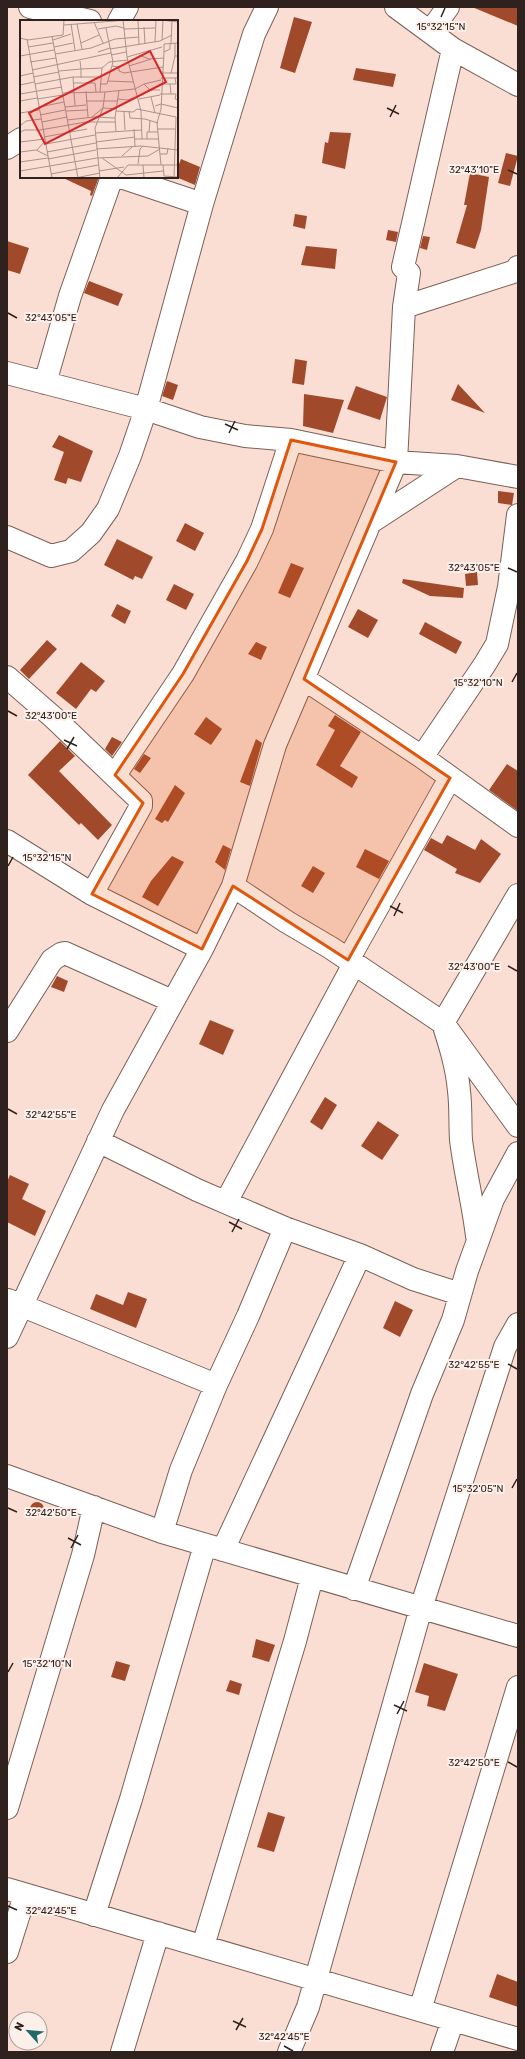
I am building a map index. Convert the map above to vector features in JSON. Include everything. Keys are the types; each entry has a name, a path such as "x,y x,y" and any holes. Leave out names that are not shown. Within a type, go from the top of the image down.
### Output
{"street":[{"path":"30,7 86,20"},
{"path":"120,20 128,7"},
{"path":"7,537 51,556 71,551 91,533 108,509 130,456 146,409 202,204 254,34 267,7"},
{"path":"396,7 452,50 518,84"},
{"path":"430,32 448,7"},
{"path":"7,1337 14,1303 172,1001 202,949 233,886 275,745 396,462 404,307 408,273 403,267 452,50"},
{"path":"7,148 20,140"},
{"path":"45,383 70,296 112,178"},
{"path":"124,178 202,204"},
{"path":"404,307 516,271 518,267"},
{"path":"7,372 146,409 200,427 245,436 291,440 396,462 457,466 518,477"},
{"path":"114,776 183,674 247,561 262,529 291,440"},
{"path":"371,522 457,466"},
{"path":"422,757 497,644 510,586 518,515"},
{"path":"7,677 54,718 141,801 141,806 92,894"},
{"path":"304,680 422,757 518,826"},
{"path":"226,1202 351,962 450,778"},
{"path":"8,844 92,894 202,949"},
{"path":"233,886 443,1023 518,1126"},
{"path":"478,1239 473,1200 467,1177 461,1139 458,1084 454,1059 443,1023 518,895"},
{"path":"7,1031 52,960 65,953 172,1001"},
{"path":"98,1141 226,1202 285,1228 360,1255 413,1279 460,1294"},
{"path":"354,1589 422,1394 454,1320 460,1294 478,1239 493,1200 518,1153"},
{"path":"162,1532 181,1470 216,1385 248,1316 285,1228"},
{"path":"94,1915 214,1547 360,1255"},
{"path":"14,1303 216,1385"},
{"path":"289,2052 301,2026 315,1979 421,1608 505,1347 518,1324"},
{"path":"7,1476 162,1532 518,1636"},
{"path":"7,1808 83,1555 94,1507"},
{"path":"203,1946 295,1641 312,1577"},
{"path":"420,2010 518,1686"},
{"path":"7,1952 16,1892 518,2039"},
{"path":"122,2052 158,1933"},
{"path":"442,2052 453,2020"},
{"path":"480,2028 501,2052"}],"highlighted area":[{"path":"291,440 396,462 304,679 450,778 348,960 233,886 202,949 92,894 143,803 115,775 183,674 247,561 262,529"}],"building":[{"path":"472,7 518,7 518,26"},
{"path":"294,17 312,22 295,73 280,68"},
{"path":"356,68 396,74 393,87 353,80"},
{"path":"330,132 351,133 345,169 322,163 325,142 328,143"},
{"path":"506,153 518,156 510,186 498,183"},
{"path":"181,159 200,167 195,185 178,178 178,166"},
{"path":"470,173 489,177 481,230 475,249 456,243 467,205 464,205"},
{"path":"63,178 99,178 92,196 90,195 91,191"},
{"path":"295,214 307,216 305,229 293,226"},
{"path":"388,230 398,232 396,242 386,240"},
{"path":"423,236 430,237 427,250 420,248"},
{"path":"7,241 29,248 20,274 7,270"},
{"path":"306,246 337,249 335,269 301,265"},
{"path":"89,281 123,294 118,306 84,293"},
{"path":"295,359 307,361 304,385 292,383"},
{"path":"167,381 178,385 173,400 162,396"},
{"path":"458,384 485,413 451,400"},
{"path":"356,386 387,397 380,420 347,409"},
{"path":"304,394 344,400 333,433 303,426"},
{"path":"59,435 93,451 81,482 68,478 66,484 54,480 64,452 52,447"},
{"path":"498,491 514,493 512,505 498,503"},
{"path":"185,523 204,533 195,551 176,541"},
{"path":"117,539 153,557 142,579 135,576 133,580 104,565"},
{"path":"291,563 304,568 290,598 278,593"},
{"path":"477,572 478,585 466,586 465,574"},
{"path":"403,579 464,588 463,598 430,596 402,583"},
{"path":"174,584 194,594 186,610 166,600"},
{"path":"117,604 131,611 125,624 111,616"},
{"path":"358,609 378,620 368,638 348,627"},
{"path":"425,622 462,642 456,654 419,634"},
{"path":"47,640 57,649 29,679 20,670"},
{"path":"256,642 267,647 261,660 248,654"},
{"path":"81,662 105,681 96,692 91,689 76,709 56,693"},
{"path":"335,715 361,732 340,766 358,777 352,788 316,765 335,730 328,726"},
{"path":"206,717 222,729 211,745 194,734"},
{"path":"112,737 122,742 112,756 105,749"},
{"path":"256,739 262,743 250,786 240,782"},
{"path":"60,741 75,756 59,771 112,825 98,840 81,823 79,825 28,775"},
{"path":"144,754 151,758 140,773 134,769"},
{"path":"507,764 518,771 518,811 489,790"},
{"path":"175,785 185,793 168,822 165,820 162,823 155,819"},
{"path":"447,835 475,850 481,839 501,854 480,883 455,873 457,869 424,850 431,838 442,844"},
{"path":"223,845 231,849 225,870 215,862"},
{"path":"365,849 389,861 379,879 356,867"},
{"path":"172,856 184,862 158,906 142,897 151,881"},
{"path":"313,866 325,873 313,893 301,886"},
{"path":"57,976 68,981 64,992 51,987"},
{"path":"210,1020 234,1030 223,1055 199,1044"},
{"path":"325,1097 337,1105 322,1130 310,1122"},
{"path":"378,1121 399,1135 382,1160 361,1146"},
{"path":"10,1175 29,1184 22,1199 46,1211 35,1236 7,1222 7,1182"},
{"path":"128,1292 147,1299 136,1328 90,1309 96,1294 123,1305"},
{"path":"395,1301 413,1310 400,1337 383,1328"},
{"path":"37,1502 42,1504 44,1509 42,1514 37,1516 32,1514 30,1509 32,1504"},
{"path":"256,1639 275,1645 269,1662 252,1657"},
{"path":"116,1661 130,1665 125,1681 111,1677"},
{"path":"424,1663 458,1674 445,1711 427,1706 429,1696 415,1692"},
{"path":"230,1680 242,1684 239,1695 226,1691"},
{"path":"268,1812 285,1817 274,1852 257,1847"},
{"path":"497,1974 518,1982 518,2007 489,1997"}]}
